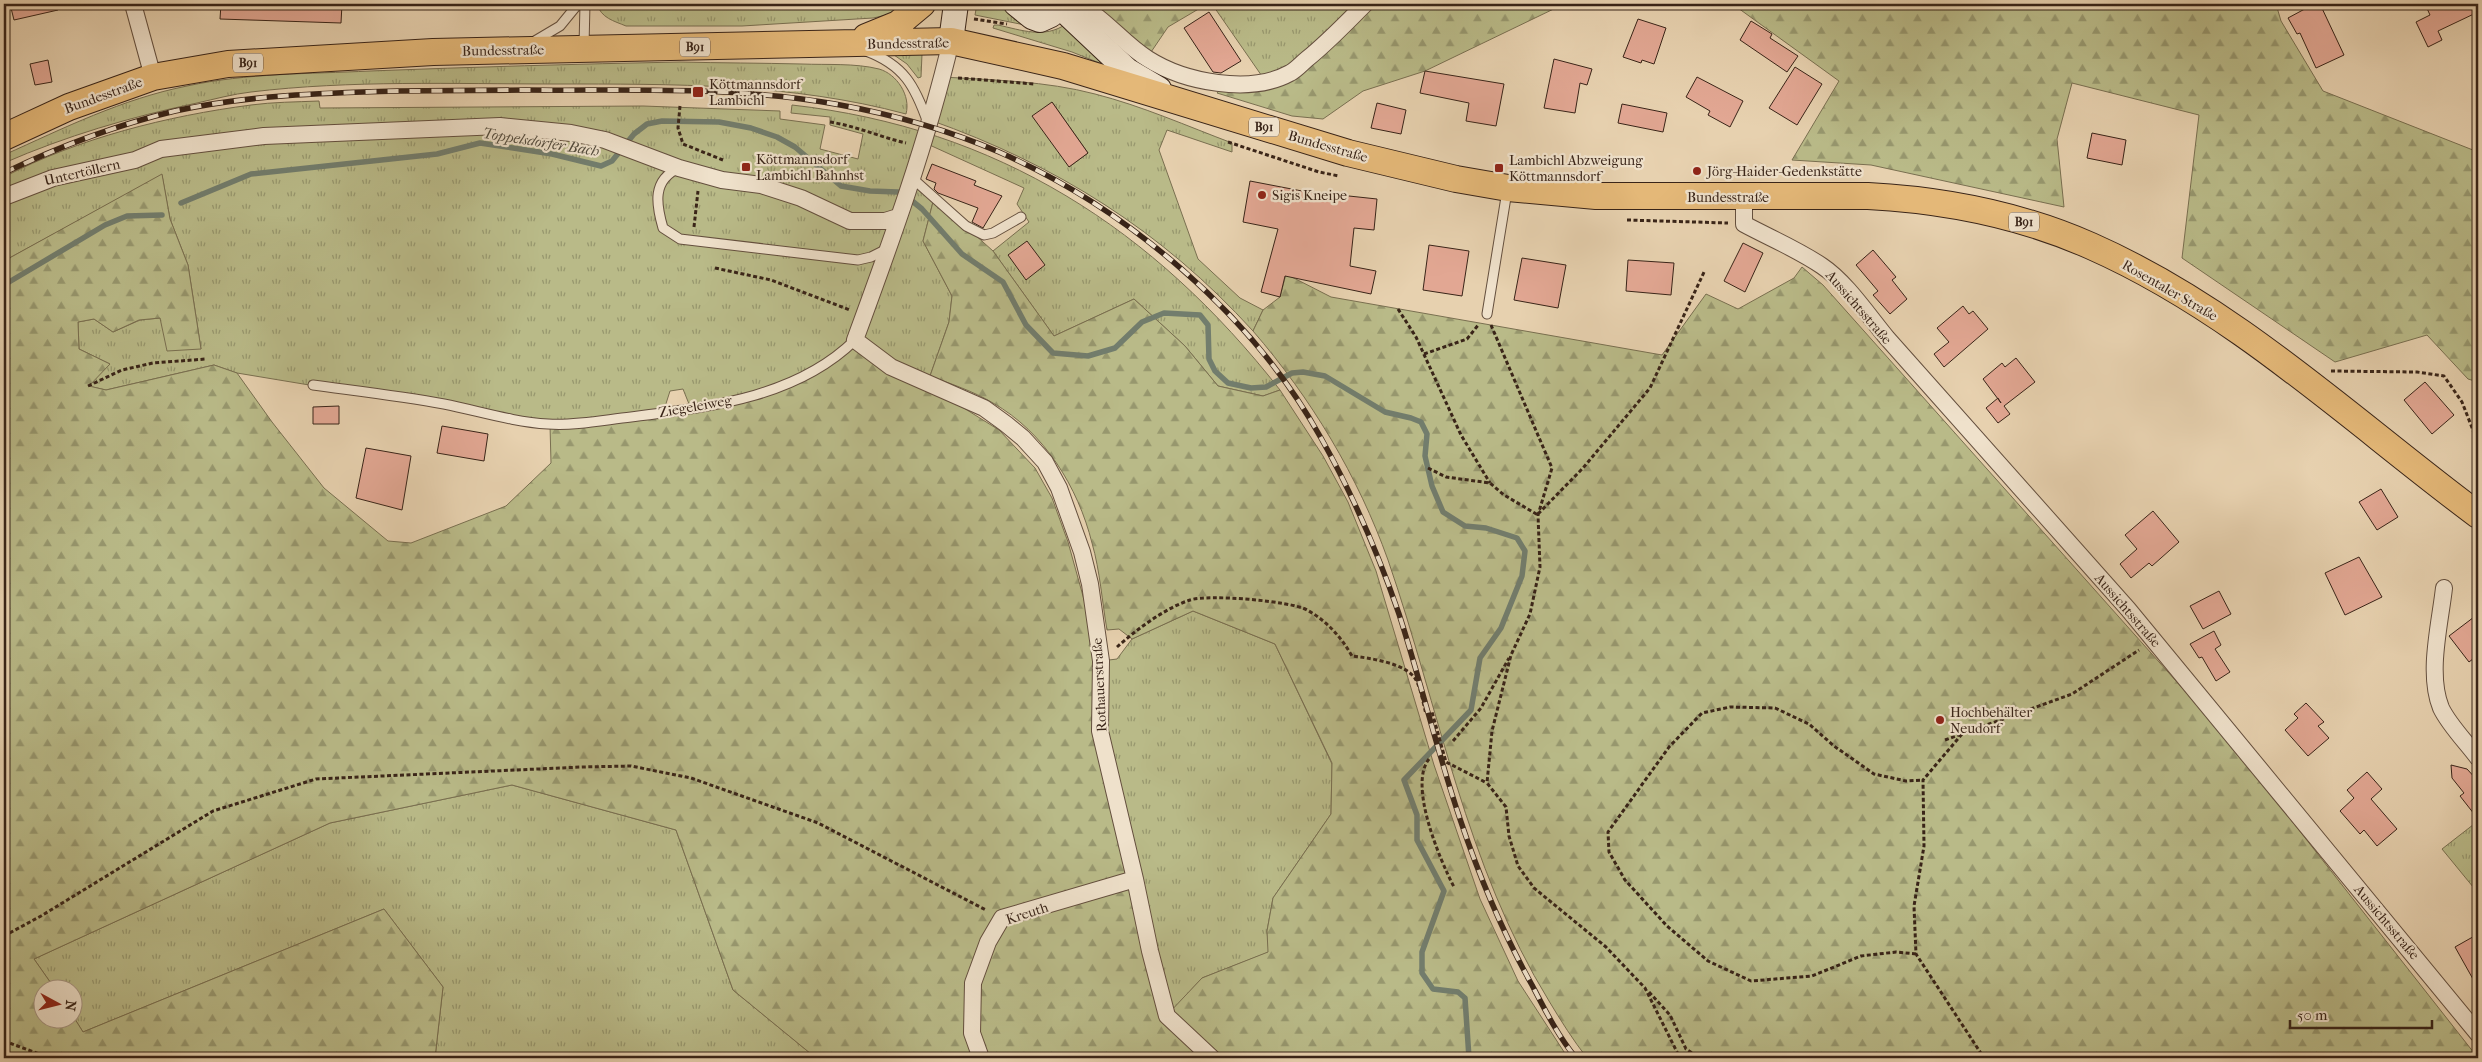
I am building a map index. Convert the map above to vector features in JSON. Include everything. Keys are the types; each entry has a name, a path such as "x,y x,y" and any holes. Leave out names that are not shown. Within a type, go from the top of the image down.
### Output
{"main road":[{"path":"829,45 873,36 898,24 922,4"},
{"path":"951,41 956,4"},
{"path":"1016,4 1032,17 1040,20 1052,14 1059,5 1127,70 1180,100"},
{"name":"Bundesstraße","path":"4,137 69,107 153,77 219,66 281,60 522,50 951,41 1063,66 1180,100 1348,153 1456,179 1508,188 1596,196 1805,197"},
{"name":"Rosentaler Straße","path":"1805,197 1908,198 1968,208 2034,225 2091,246 2160,281 2222,320 2297,374 2478,515"}],"street":[{"path":"132,4 153,77"},
{"path":"1059,5 1076,4 1091,10 1133,48 1162,67 1225,84 1258,84 1290,73 1332,38 1365,4"},
{"name":"Ziegeleiweg","path":"855,340 929,126 951,41"},
{"name":"Untertöllern","path":"4,197 52,178 134,160 161,149 264,136 500,126 572,133 613,143 679,168 777,190 801,198 850,221 886,221 898,217"},
{"name":"Aussichtsstraße","path":"1744,198 1744,224 1766,236 1787,244 1824,267 1854,298 1887,338 2154,640 2478,1034"},
{"name":"Rothauerstraße","path":"855,340 891,367 984,408 1023,438 1044,462 1062,496 1082,552 1090,584 1101,661 1100,731 1150,951 1167,1016 1212,1058"},
{"path":"2444,588 2435,675 2436,692 2442,710 2478,758"},
{"name":"Kreuth","path":"981,1058 972,1033 973,983 988,942 1002,918 1135,879"}],"lane":[{"path":"522,50 560,26 578,4"},
{"path":"584,49 585,4"},
{"path":"829,45 868,51 902,71 919,98 929,126"},
{"path":"679,168 667,173 658,188 657,208 663,228 680,239 858,260 871,257 888,249"},
{"path":"911,177 966,226 984,236 1021,217"},
{"path":"1488,314 1508,188"},
{"name":"Ziegeleiweg","path":"313,385 443,404 524,422 550,424 579,423 720,404 789,384 819,369 839,356 855,340"}],"path":[{"path":"680,106 678,128 683,144 730,162"},
{"path":"830,122 850,125 877,136 922,144"},
{"path":"692,240 700,174"},
{"path":"715,268 771,280 864,316"},
{"path":"1538,515 1583,468 1650,388 1705,270"},
{"path":"1398,309 1424,354 1461,436 1490,483 1504,495 1538,515"},
{"path":"1424,354 1467,339 1488,314"},
{"path":"1453,740 1464,730 1481,708 1511,655 1530,614 1540,567 1538,515 1552,468 1523,397 1498,346 1488,314"},
{"path":"88,386 122,370 154,363 206,359"},
{"path":"2297,374 2417,372 2444,376 2462,402 2478,443"},
{"path":"1428,468 1446,477 1490,483"},
{"path":"1101,661 1142,625 1191,600 1248,598 1306,609 1339,635 1352,656 1383,661 1406,670 1416,679 1426,714 1432,712 1446,762 1487,783 1506,807 1509,836 1518,866 1554,906 1606,947 1645,988 1670,1015 1686,1048 1700,1058"},
{"path":"1944,740 2072,694 2154,640"},
{"path":"1487,783 1492,730 1511,655"},
{"path":"1916,954 1896,952 1861,956 1812,976 1751,981 1708,961 1667,926 1621,873 1608,852 1608,832 1669,747 1702,713 1730,708 1775,708 1809,724 1834,746 1874,774 1906,781 1923,780"},
{"path":"1962,734 1923,780 1924,846 1914,906 1916,954 1984,1058"},
{"path":"1429,759 1426,762 1421,787 1440,859 1454,887"},
{"path":"4,936 213,811 316,779 632,766 691,778 818,823 1002,918"},
{"path":"1645,988 1680,1058"},
{"path":"4,1041 50,1058"}],"green space":[{"path":"597,4 747,4 747,9 883,8 884,4 908,4 887,15 873,18 742,26 626,26 605,16"},
{"path":"977,4 1005,4 1030,26 975,15"},
{"path":"1075,4 1207,4 1168,27 1147,58"},
{"path":"1212,4 1366,4 1332,38 1266,82"},
{"path":"1366,4 1564,4 1425,71 1363,91 1323,119 1292,116 1217,93 1225,84 1290,73"},
{"path":"1723,4 2276,4 2281,21 2323,91 2478,152 2478,382 2468,379 2427,335 2335,362 2182,258 2199,115 2072,83 2057,139 2064,207 1871,165 1792,160 1839,81 1738,8"},
{"path":"1066,24 1102,64 1072,52 993,28 994,25 998,25 1024,31 1041,32 1058,29"},
{"path":"922,54 921,77 918,78 907,64 894,55"},
{"path":"680,62 841,65 879,69 892,76 901,87 906,100 906,114 819,96 731,87 687,85 364,84 289,88 244,93 172,108 75,136 4,163 4,155 116,106 139,98 210,82 255,76 301,74"},
{"path":"942,77 1000,80 1058,86 1095,94 1147,110 1232,143 1232,152 1167,130 1159,150 1198,259 1240,298 1263,310 1253,331 1182,262 1144,232 1105,205 1064,180 1021,158 977,138 930,120","holes":["1052,102 1088,153 1069,167"]},
{"path":"319,101 320,108 643,106 780,111 780,119 825,125 820,149 858,159 863,134 830,125 830,117 791,113 792,105 867,117 937,137 1004,163 1066,196 1125,235 1180,281 1231,332 1280,390 1263,396 1218,386 1185,346 1134,299 1054,336 993,251 1029,222 1017,204 1024,188 923,142 911,177 934,198 923,241 952,296 949,322 930,376 789,384 691,409 683,389 670,391 663,413 550,425 237,373 214,365 106,390 88,386 110,364 79,349 78,322 94,319 113,332 140,320 160,318 201,349 188,265 170,219 162,175 4,261 4,177 62,151 124,130 156,122 251,105"},
{"path":"162,174 170,219 188,265 201,349 167,351 160,318 139,320 113,332 94,319 78,322 79,349 110,364 89,386 106,390 214,365 237,373 272,422 324,488 388,541 411,543 506,506 551,463 550,425 680,410 789,384 855,340 999,430 1035,468 1052,498 1068,542 1101,661 1100,731 1167,1015 1202,978 1268,952 1267,931 1273,898 1331,814 1332,763 1275,644 1193,611 1132,639 1119,629 1107,630 1097,564 1086,522 1068,482 1056,463 1028,429 1011,415 978,395 930,376 949,322 952,296 923,241 934,198 993,251 1054,336 1134,299 1185,346 1218,386 1263,396 1280,390 1323,456 1348,502 1376,571 1434,765 1480,899 1518,981 1568,1058 816,1058 733,990 676,830 512,785 330,823 34,959 49,980 32,980 32,1030 82,1030 83,1032 384,909 443,987 435,1058 4,1058 4,261"},
{"path":"1802,267 1823,285 2225,736 2478,1058 1587,1058 1549,1001 1520,949 1496,896 1456,785 1388,560 1362,498 1331,439 1313,411 1294,383 1253,331 1263,310 1280,297 1286,274 1331,297 1662,355 1706,294 1738,309 1794,278"},
{"path":"1193,611 1275,644 1332,764 1331,814 1273,898 1267,931 1269,952 1202,978 1167,1016 1100,731 1101,661 1117,659 1132,639"},
{"path":"512,785 676,830 733,990 816,1058 435,1058 443,987 384,909 83,1032 82,980 49,980 34,959 330,823"},
{"path":"2478,821 2478,893 2442,849"}],"building":[{"path":"10,4 57,4 58,10 14,20"},
{"path":"221,4 342,4 341,23 220,19"},
{"path":"2314,4 2320,4 2344,55 2316,68 2300,33 2297,34 2288,18"},
{"path":"2425,4 2478,4 2478,12 2438,31 2442,40 2428,47 2416,22 2430,15"},
{"path":"1209,12 1241,61 1221,73 1213,72 1184,28"},
{"path":"1638,19 1666,28 1654,64 1642,60 1641,63 1623,57"},
{"path":"1751,21 1772,34 1770,38 1798,56 1787,72 1740,40"},
{"path":"1554,59 1592,69 1587,85 1580,83 1575,113 1544,108"},
{"path":"48,60 52,82 35,85 30,64"},
{"path":"1795,67 1822,84 1797,125 1769,108"},
{"path":"1425,71 1504,84 1496,126 1466,121 1469,103 1420,93"},
{"path":"1697,77 1743,101 1730,127 1708,115 1710,111 1686,97"},
{"path":"1052,102 1088,153 1069,167 1032,116"},
{"path":"1377,103 1406,110 1401,134 1371,128"},
{"path":"1622,104 1667,113 1663,132 1618,123"},
{"path":"2092,133 2126,140 2122,165 2087,158"},
{"path":"932,164 976,181 974,185 1002,196 983,228 972,222 978,208 938,193 934,189 936,183 926,179"},
{"path":"1250,181 1302,191 1377,199 1374,230 1354,228 1350,266 1376,271 1371,294 1285,276 1280,297 1261,292 1278,229 1243,222"},
{"path":"1027,241 1045,265 1026,280 1008,255"},
{"path":"1743,243 1763,253 1745,292 1724,281"},
{"path":"1429,245 1469,251 1462,296 1423,290"},
{"path":"1873,250 1896,277 1892,280 1907,299 1890,314 1873,295 1878,291 1856,265"},
{"path":"1522,258 1566,265 1558,308 1514,300"},
{"path":"1628,260 1674,263 1671,295 1626,291"},
{"path":"1963,306 1969,314 1973,311 1988,329 1944,367 1934,354 1949,342 1937,328"},
{"path":"2016,358 2035,382 2004,406 2010,414 1998,423 1986,408 1998,398 1983,379 2002,363 2005,367"},
{"path":"2425,382 2454,415 2432,434 2404,400"},
{"path":"339,406 339,424 313,424 313,407"},
{"path":"442,426 488,434 484,461 437,453"},
{"path":"366,448 411,456 402,510 356,498"},
{"path":"2381,489 2398,517 2377,530 2359,502"},
{"path":"2153,511 2179,542 2152,566 2149,563 2131,578 2120,564 2137,549 2125,535"},
{"path":"2359,557 2382,597 2345,615 2325,573"},
{"path":"2219,591 2231,614 2203,629 2190,606"},
{"path":"2478,614 2478,655 2469,662 2449,636"},
{"path":"2214,631 2221,645 2215,649 2230,672 2216,681 2202,657 2199,658 2190,644"},
{"path":"2306,703 2324,722 2318,726 2329,738 2308,756 2285,730 2298,718 2294,714"},
{"path":"2451,765 2467,769 2478,781 2478,819 2460,796 2464,793 2452,778"},
{"path":"2367,772 2382,789 2371,799 2397,829 2377,846 2364,830 2360,834 2340,811 2354,798 2347,790"},
{"path":"2478,934 2478,988 2455,947"}],"waterway":[{"name":"Toppelsdorfer Bach","path":"181,203 251,174 437,154 480,143 552,154 601,166 612,161 634,134 647,124 662,121 719,122 751,128 777,137 795,147 841,186 870,191 898,192"},
{"name":"Toppelsdorfer Bach","path":"911,200 922,209 962,254 1003,282 1026,325 1053,353 1088,356 1115,348 1142,322 1164,313 1200,315 1208,325 1209,359 1215,371 1228,383 1251,388 1266,387 1292,373 1303,372 1325,376 1385,412 1421,422 1427,434 1425,456 1432,486 1443,512 1465,526 1486,528 1517,538 1525,551 1522,576 1501,628 1480,658 1471,710 1404,780 1417,815 1417,840 1444,891 1422,952 1422,973 1433,989 1458,992 1465,998 1469,1058"},
{"name":"Toppelsdorfer Bach","path":"4,285 105,225 127,216 162,215"}],"railway":[{"path":"4,173 45,154 109,130 175,111 230,101 314,94 398,91 642,90 758,94 797,98 856,108 918,123 959,136 999,152 1047,175 1094,203 1139,235 1182,270 1223,308 1260,349 1293,393 1321,438 1354,503 1391,591 1452,793 1483,883 1521,965 1552,1023 1576,1058"}],"place":[{"name":"Köttmannsdorf Lambichl","path":"698,92"},
{"name":"Köttmannsdorf Lambichl Bahnhst","path":"746,167"},
{"name":"Lambichl Abzweigung Köttmannsdorf","path":"1499,168"},
{"name":"Jörg-Haider-Gedenkstätte","path":"1697,171"},
{"name":"Sigis Kneipe","path":"1262,195"},
{"name":"Hochbehälter Neudorf","path":"1940,720"}]}
